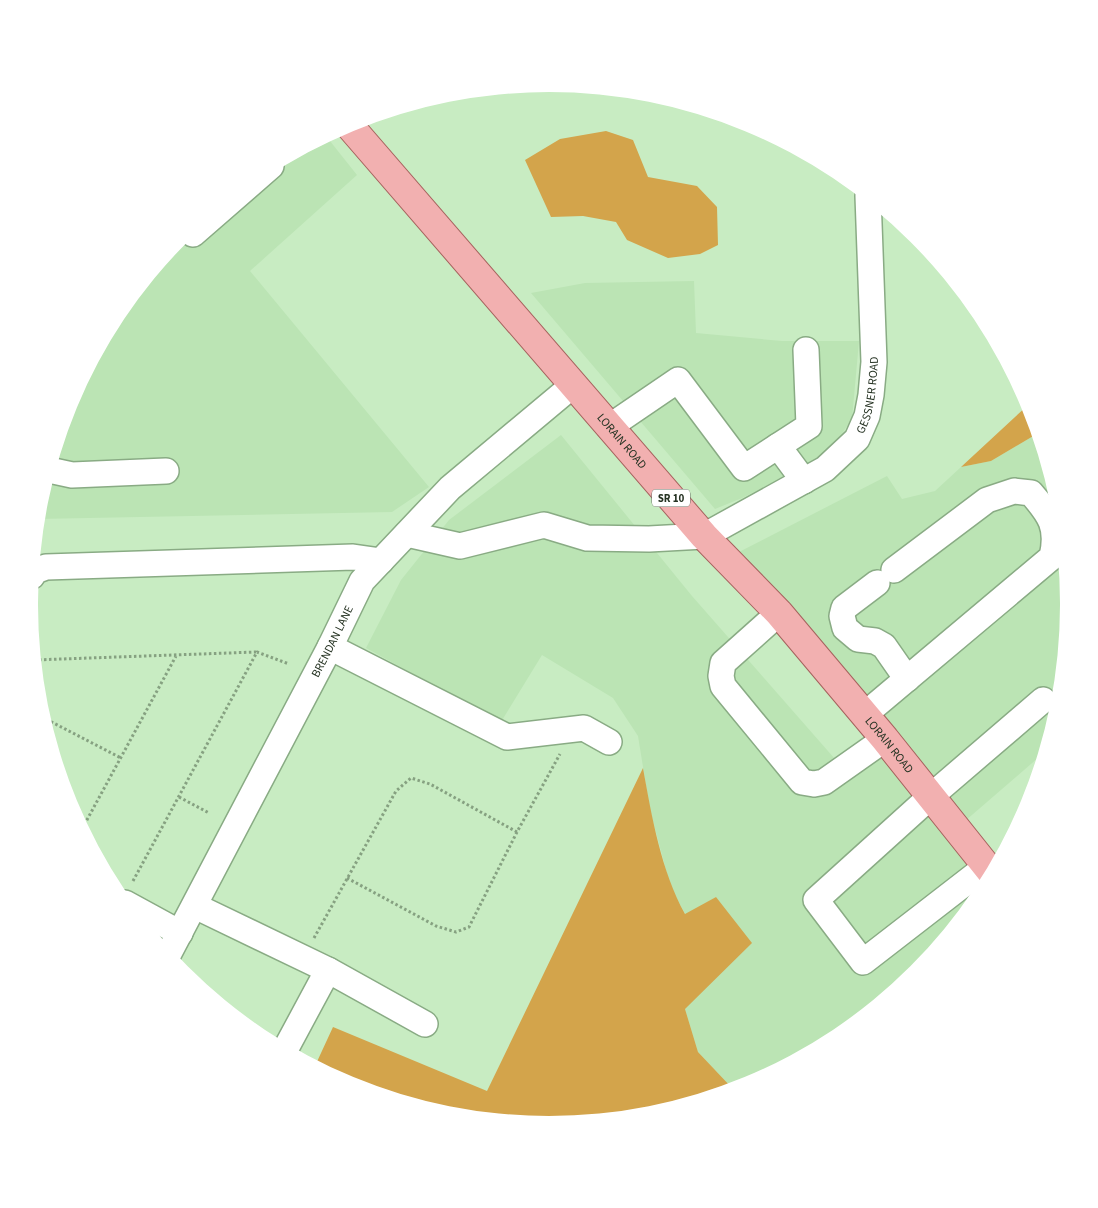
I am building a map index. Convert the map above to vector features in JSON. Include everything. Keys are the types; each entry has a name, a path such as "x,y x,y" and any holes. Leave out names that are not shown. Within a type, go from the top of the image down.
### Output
{"main road":[{"name":"LORAIN ROAD","path":"354,131 572,386 704,536 779,613 885,739 987,867"}],"street":[{"name":"GESSNER ROAD","path":"704,536 825,469 857,439 867,416 874,362 868,205"},
{"path":"609,427 678,380 744,468 809,426 806,350"},
{"name":"BRENDAN LANE","path":"171,949 330,647 362,581 450,488 572,386"},
{"path":"778,446 804,481"},
{"path":"55,471 72,475 166,471"},
{"path":"864,715 907,679 1052,557 1056,541 1050,516 1031,492 1014,491 987,500 844,608 842,616 845,628 858,639 875,641 884,646 907,679"},
{"path":"407,534 460,546 544,525 587,538 649,539 704,536"},
{"path":"39,569 46,567 353,556 381,561"},
{"path":"779,613 723,663 721,676 723,686 802,782 814,784 824,782 885,739"},
{"path":"330,647 507,737 584,728 609,742"},
{"path":"984,873 863,962 816,900 930,797 1043,700"},
{"path":"128,893 180,933"},
{"path":"195,906 328,970 425,1024"},
{"path":"288,1044 328,970"}],"path":[{"path":"128,893 256,652"},
{"path":"41,660 256,652 289,664"},
{"path":"86,821 176,655"},
{"path":"52,723 120,758"},
{"path":"347,878 436,926 456,932 469,927 517,832 574,729"},
{"path":"303,958 396,791 411,778 430,784 517,832"},
{"path":"179,797 209,813"}],"shaded area":[{"path":"606,131 633,140 648,177 697,186 717,207 718,245 700,254 668,258 627,240 616,222 583,216 551,217 525,160 560,139"},
{"path":"330,142 357,175 250,271 429,487 392,512 45,519 55,472 76,408 106,348 143,293 187,242 212,219 265,179 293,161"},
{"path":"694,281 696,333 782,341 859,341 852,419 839,438 818,460 742,498 715,509 531,293 585,283"},
{"path":"1023,410 1032,437 991,461 961,467"},
{"path":"561,435 692,596 849,775 885,752 983,873 955,915 934,941 886,989 833,1029 775,1063 727,1083 698,1052 685,1009 716,897 686,915 671,889 650,810 638,736 613,698 542,655 501,722 366,648 401,580 449,520"},
{"path":"1032,437 1051,504 1056,537 1060,604 1059,637 1051,704 1035,760 965,821 737,553 887,476 902,499 935,491 961,467 991,461"},
{"path":"643,768 658,843 670,880 685,914 716,897 752,943 685,1009 698,1052 727,1083 649,1106 616,1111 549,1116 482,1111 449,1106 417,1098 353,1077 318,1060 333,1027 487,1091"}]}
